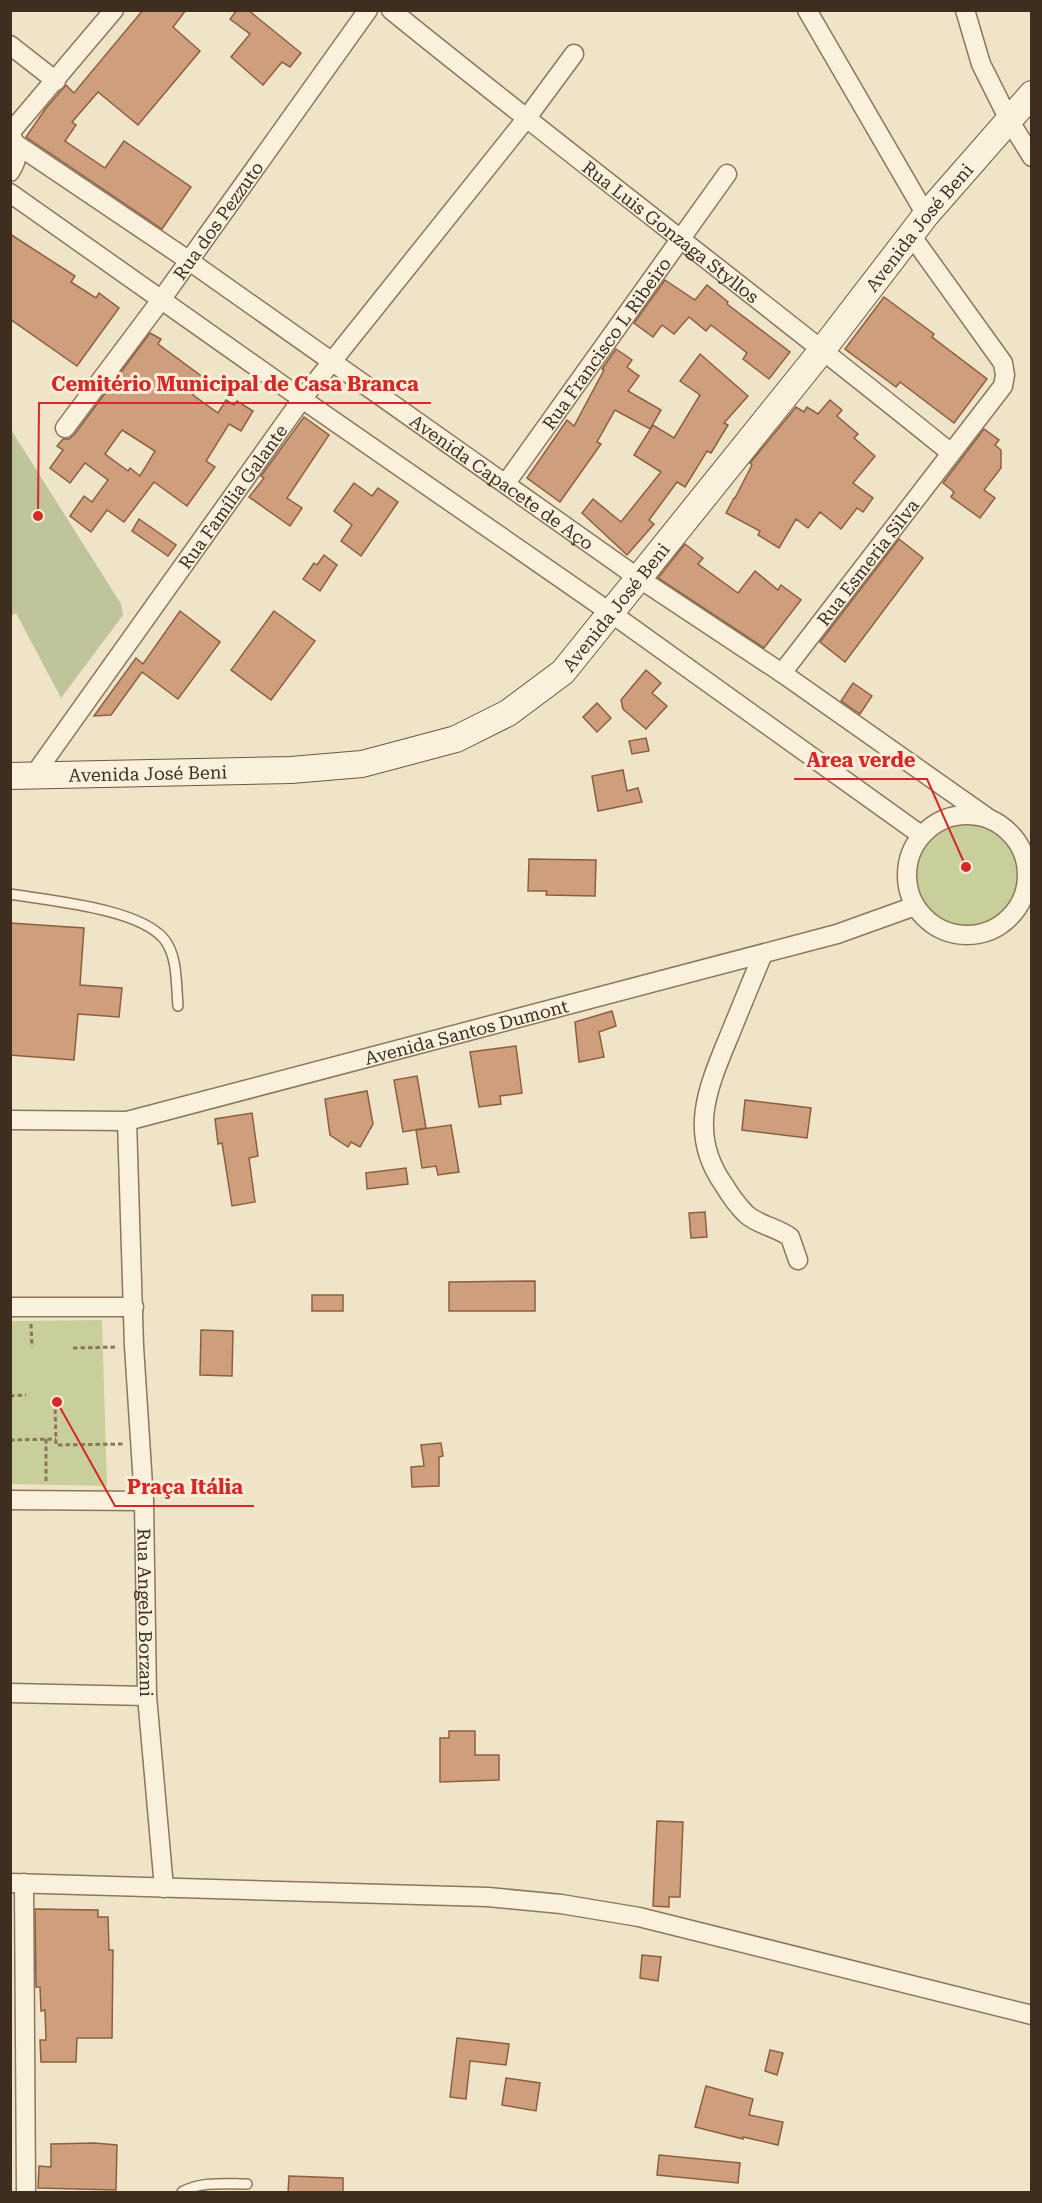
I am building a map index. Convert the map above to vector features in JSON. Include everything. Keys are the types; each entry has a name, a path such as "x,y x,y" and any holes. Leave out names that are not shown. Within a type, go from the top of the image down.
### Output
{"main road":[{"name":"Avenida José Beni","path":"22,776 291,770 362,764 456,739 508,713 563,672 823,349 918,225 1032,94"}],"street":[{"path":"10,172 17,154 12,137 114,10"},
{"name":"Rua dos Pezzuto","path":"65,428 161,300 368,10"},
{"name":"Rua Luis Gonzaga Styllos","path":"391,10 526,119 823,349 951,453"},
{"name":"Rua Esmeria Silva","path":"782,672 1003,386 1005,375 1003,363 918,225 807,10"},
{"path":"965,10 981,64 1009,120 1032,158"},
{"path":"10,45 56,81"},
{"name":"Rua Família Galante","path":"22,776 302,399 526,119 574,54"},
{"name":"Avenida Capacete de Aço","path":"12,137 638,578 782,672 991,820"},
{"name":"Rua Francisco L Ribeiro","path":"506,483 679,238 727,174"},
{"path":"10,193 610,613 921,835"},
{"path":"1011,834 1021,849 1026,866 1026,904 997,927 980,934 961,935 943,930 927,921 915,906 908,889 907,870 911,851 921,835 936,823 954,816 972,815 991,820 1032,848"},
{"name":"Avenida Santos Dumont","path":"10,1120 127,1120 837,934 915,906"},
{"path":"763,954 709,1087 703,1120 704,1144 715,1172 736,1203 756,1221 790,1237 798,1260"},
{"name":"Rua Angelo Borzani","path":"127,1120 134,1346 144,1501 147,1696 164,1888"},
{"path":"10,1307 134,1307"},
{"path":"10,1500 144,1501"},
{"path":"10,1693 147,1696"},
{"path":"26,2193 17,1883 488,1897 561,1904 639,1917 1032,2015"}],"lane":[{"path":"10,894 102,910 146,925 164,939 173,956 178,1006"},
{"path":"182,2193 189,2188 208,2184 247,2184"}],"path":[{"path":"31,1308 32,1347"},
{"path":"73,1348 134,1346"},
{"path":"10,1396 26,1395"},
{"path":"55,1402 56,1445 141,1443"},
{"path":"46,1439 47,1500"},
{"path":"10,1440 56,1439"}],"green space":[{"path":"10,428 121,604 123,615 61,698 16,613 11,616"},
{"path":"966,822 986,826 1003,838 1015,855 1019,875 1015,895 1003,912 986,924 966,928 946,924 929,912 917,895 913,875 917,855 929,838 946,826"},
{"path":"102,1320 107,1486 11,1484 11,1321"}],"building":[{"path":"143,10 186,10 173,27 200,51 138,125 98,92 72,122 76,125 65,141 105,168 124,141 191,187 162,229 26,137 46,108 66,85 74,93"},
{"path":"237,10 248,10 301,53 290,67 282,62 263,85 231,57 250,34 230,19"},
{"path":"10,234 75,276 71,282 96,298 99,293 119,308 77,366 10,319"},
{"path":"665,280 695,300 707,285 728,302 727,304 790,352 769,379 743,359 747,353 711,325 706,331 689,317 674,334 662,325 653,337 634,323"},
{"path":"884,297 934,334 932,337 987,379 954,423 900,382 896,387 845,349"},
{"path":"150,333 161,339 158,344 204,378 193,395 218,413 226,400 234,405 237,401 253,411 241,431 229,424 206,461 215,467 187,506 154,482 124,522 107,510 91,532 70,516 84,496 92,502 108,480 85,463 70,483 50,468 63,450 57,446 63,439 69,439","holes":["122,430 155,451 140,476 130,468 128,471 105,454"]},
{"path":"616,349 632,360 627,367 639,376 628,391 661,410 650,429 615,410 597,442 601,444 560,502 527,478 567,420 574,426 604,370 602,369"},
{"path":"700,354 748,396 724,423 728,425 711,453 707,451 685,487 677,482 649,520 654,524 627,555 582,513 593,499 621,522 661,472 634,455 653,425 674,438 700,395 680,381"},
{"path":"830,400 842,410 837,416 858,434 854,438 875,456 853,483 873,498 863,512 857,508 841,529 820,512 808,528 796,519 779,548 758,535 760,531 726,513 752,465 750,463 796,407 804,412 807,407 818,414"},
{"path":"304,417 329,435 287,498 302,508 290,526 249,497 264,478 261,476"},
{"path":"984,429 999,440 995,445 1001,450 1001,468 984,490 995,498 980,518 951,497 954,492 943,483"},
{"path":"354,483 372,496 378,488 398,502 361,556 341,541 352,525 334,511"},
{"path":"139,519 176,545 168,556 132,531"},
{"path":"899,539 923,558 845,662 820,642"},
{"path":"685,544 703,558 698,564 738,593 755,571 778,590 781,585 801,600 764,648 658,578"},
{"path":"324,555 337,565 320,591 303,579 314,563 317,565"},
{"path":"180,611 220,642 178,699 142,672 111,715 94,716 136,658 143,664"},
{"path":"274,611 315,641 271,700 231,670"},
{"path":"646,670 661,683 652,693 667,706 646,729 623,709 621,700"},
{"path":"853,683 872,696 860,714 841,701"},
{"path":"597,703 611,718 597,732 583,717"},
{"path":"646,738 649,751 632,754 629,741"},
{"path":"623,770 627,791 638,788 642,802 598,811 592,776"},
{"path":"529,859 596,860 595,896 546,895 547,891 528,891"},
{"path":"10,923 84,928 80,985 122,988 119,1017 78,1014 74,1060 10,1055"},
{"path":"612,1011 616,1026 599,1032 604,1057 579,1062 575,1022"},
{"path":"516,1046 522,1093 500,1096 501,1104 479,1107 470,1052"},
{"path":"417,1076 426,1128 403,1132 394,1080"},
{"path":"367,1091 373,1124 360,1147 351,1142 348,1147 330,1135 325,1099"},
{"path":"745,1100 811,1108 807,1138 742,1130"},
{"path":"252,1113 258,1156 249,1158 255,1202 232,1206 222,1143 218,1144 215,1119"},
{"path":"451,1125 459,1172 438,1175 436,1166 422,1168 416,1130"},
{"path":"406,1168 408,1184 367,1189 366,1173"},
{"path":"705,1212 707,1237 691,1238 689,1213"},
{"path":"535,1281 535,1311 449,1311 449,1282"},
{"path":"312,1295 343,1295 343,1311 312,1311"},
{"path":"201,1330 233,1331 232,1376 200,1375"},
{"path":"441,1443 443,1456 439,1457 439,1486 412,1487 411,1467 424,1466 421,1445"},
{"path":"449,1731 475,1731 475,1755 499,1755 499,1780 440,1782 440,1738 449,1738"},
{"path":"657,1821 683,1822 680,1897 669,1897 669,1907 653,1906"},
{"path":"35,1909 98,1910 98,1917 108,1917 109,1950 113,1950 112,2038 77,2038 76,2062 41,2062 40,2040 46,2040 45,2010 41,2011 40,1987 36,1987"},
{"path":"642,1955 661,1957 658,1981 640,1978"},
{"path":"457,2038 509,2044 506,2065 470,2061 466,2099 450,2097"},
{"path":"770,2050 783,2053 777,2075 765,2071"},
{"path":"506,2078 540,2083 536,2111 502,2105"},
{"path":"706,2086 753,2099 749,2115 783,2122 778,2145 695,2127"},
{"path":"51,2144 117,2145 116,2190 38,2188 39,2166 51,2167"},
{"path":"659,2155 740,2163 738,2183 657,2175"},
{"path":"289,2176 343,2178 343,2193 288,2193"}],"place":[{"name":"Cemitério Municipal de Casa Branca","path":"38,516"},
{"name":"Area verde","path":"966,867"},
{"name":"Praça Itália","path":"57,1402"}]}
